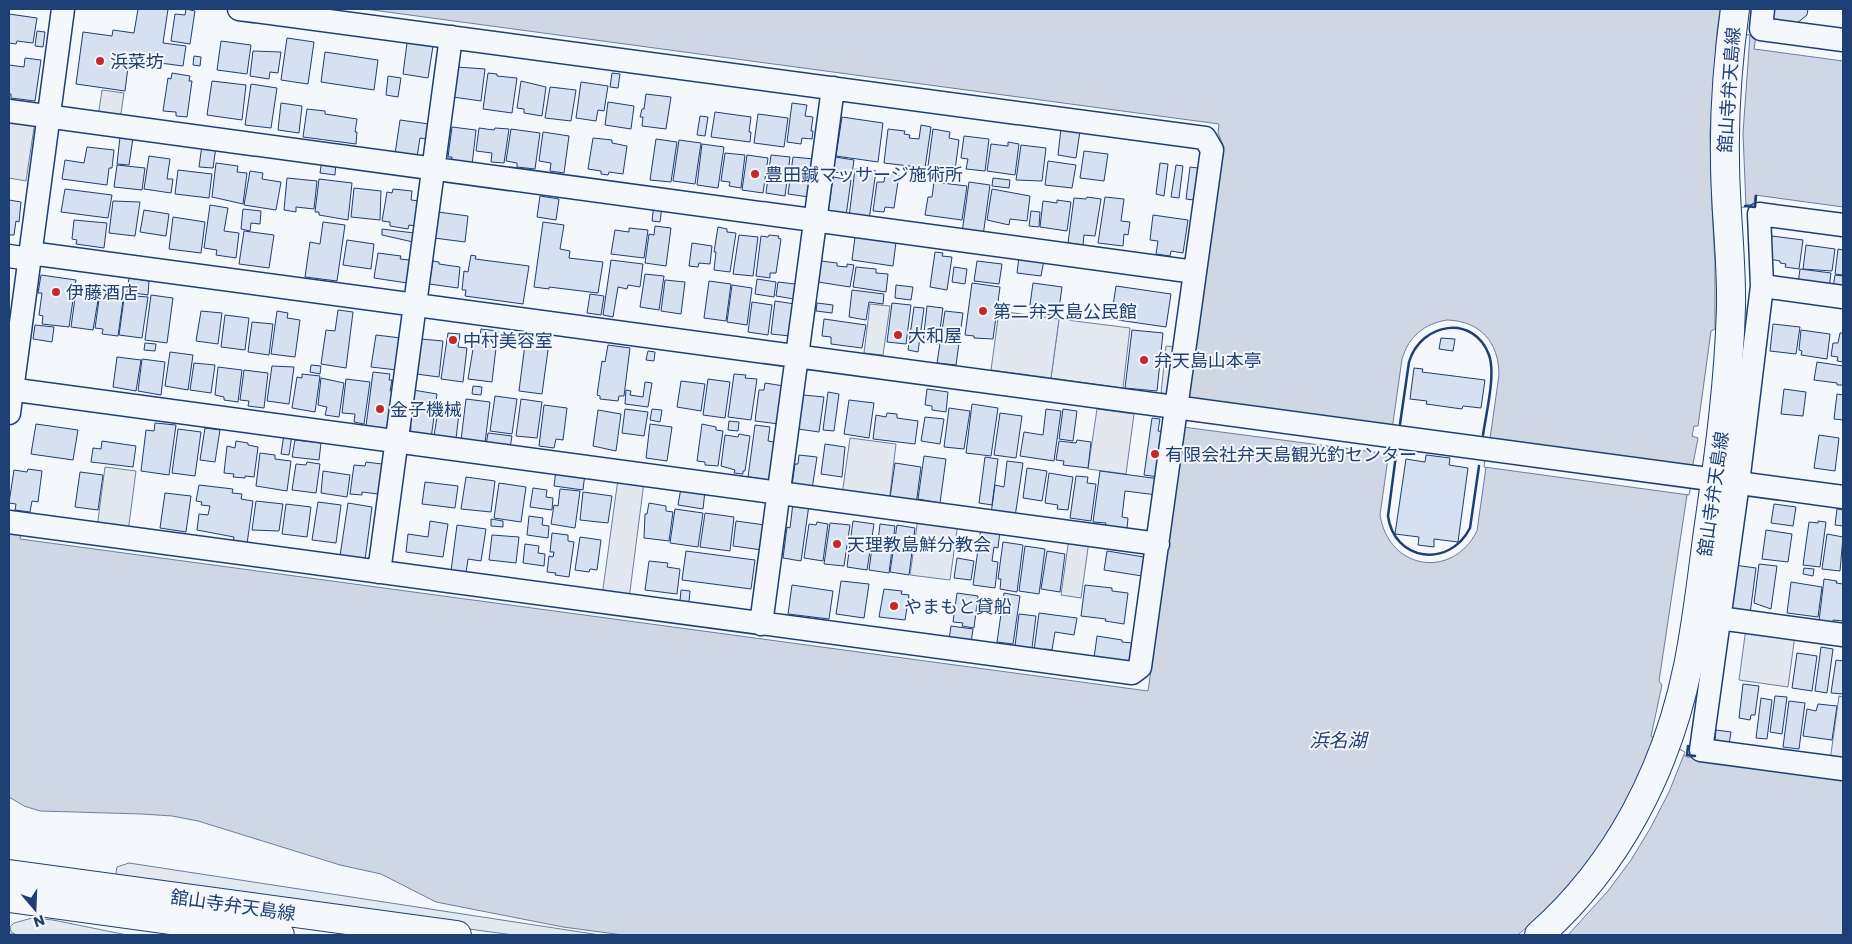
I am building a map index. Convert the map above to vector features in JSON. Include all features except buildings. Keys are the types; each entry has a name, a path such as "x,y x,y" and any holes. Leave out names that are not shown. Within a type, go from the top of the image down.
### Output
{"main road":[{"name":"舘山寺弁天島線","path":"1539,935 1593,879 1615,849 1634,817 1651,784 1668,740 1688,666 1716,480 1723,418 1731,306 1725,133 1733,21"},
{"name":"舘山寺弁天島線","path":"9,874 457,935"},
{"name":"舘山寺弁天島線","path":"9,898 280,935"}],"street":[{"path":"9,413 23,256 48,117 63,9"},
{"path":"9,522 1132,673 1140,667 1179,408 1212,150 1205,138 239,9"},
{"path":"1763,9 1760,29 1843,40"},
{"path":"379,572 451,37"},
{"path":"761,624 833,88"},
{"path":"9,111 1195,272"},
{"path":"1843,225 1760,214 1762,286 1716,480 1718,618 1701,750 1843,769"},
{"path":"23,256 415,304 1843,497"},
{"path":"1762,286 1843,297"},
{"path":"10,389 1158,544"},
{"path":"1718,618 1843,635"}],"shaded area":[{"path":"102,90 124,93 120,120 98,117"},
{"path":"9,118 35,121 26,181 9,178"},
{"path":"870,304 890,306 883,355 864,353"},
{"path":"999,311 1059,319 1051,378 991,370"},
{"path":"1059,319 1130,328 1123,388 1051,378"},
{"path":"1166,346 1180,347 1174,394 1161,393"},
{"path":"1097,409 1134,414 1126,474 1088,469"},
{"path":"850,438 896,444 889,502 842,495"},
{"path":"105,467 136,471 128,532 97,528"},
{"path":"618,479 644,482 629,599 602,596"},
{"path":"918,518 958,523 950,580 910,575"},
{"path":"1069,538 1089,541 1081,598 1061,595"},
{"path":"1746,628 1795,635 1788,687 1739,680"},
{"path":"1839,696 1843,697 1843,763 1830,761"},
{"path":"129,863 600,935 513,935 125,882 118,879 117,867"},
{"path":"32,918 53,920 127,935 9,935 15,934 11,932 10,927 14,923"}],"water":[{"name":"浜名湖","path":"365,9 1720,9 1717,32 1756,36 1754,49 1843,61 1843,207 1755,195 1754,205 1745,204 1712,208 1715,265 1715,329 1711,331 1698,426 1694,426 1692,436 1698,438 1687,495 1659,681 1662,685 1651,736 1687,757 1843,778 1843,935 623,935 563,927 436,902 381,874 340,865 198,821 172,816 142,814 40,811 24,806 9,797 9,530 21,532 20,539 1148,691 1224,147 1218,133 1219,124","holes":["1447,320 1459,321 1478,329 1485,336 1496,353 1498,363 1499,375 1477,531 1466,547 1453,557 1438,562 1422,562 1408,557 1395,548 1386,533 1380,515 1402,359 1413,338 1424,328"]}],"pier":[{"path":"1717,32 1750,35 1743,133 1746,207 1712,209 1710,132"},
{"path":"1187,398 1393,426 1389,454 1183,427"},
{"path":"1487,439 1695,466 1689,495 1484,467"},
{"path":"1658,737 1685,752 1669,792 1631,860 1608,891 1568,935 1518,935 1558,898 1603,841 1622,810"}],"wall":[{"path":"1745,206 1755,207 1756,196"},
{"path":"1400,424 1409,362 1415,349 1424,338 1436,331 1448,328 1460,329 1472,333 1482,342 1491,363 1491,383 1483,435"},
{"path":"1396,455 1388,516 1392,531 1400,543 1411,550 1423,554 1436,554 1449,550 1461,541 1470,528 1479,466"},
{"path":"1688,746 1687,755 1695,756"}],"place":[{"name":"浜菜坊","path":"100,61"},
{"name":"豊田鍼マッサージ施術所","path":"755,174"},
{"name":"伊藤酒店","path":"56,292"},
{"name":"第二弁天島公民館","path":"983,311"},
{"name":"大和屋","path":"898,335"},
{"name":"中村美容室","path":"453,340"},
{"name":"弁天島山本亭","path":"1144,360"},
{"name":"金子機械","path":"380,409"},
{"name":"有限会社弁天島観光釣センター","path":"1155,454"},
{"name":"天理教島鮮分教会","path":"837,544"},
{"name":"やまもと貸船","path":"894,606"}]}
